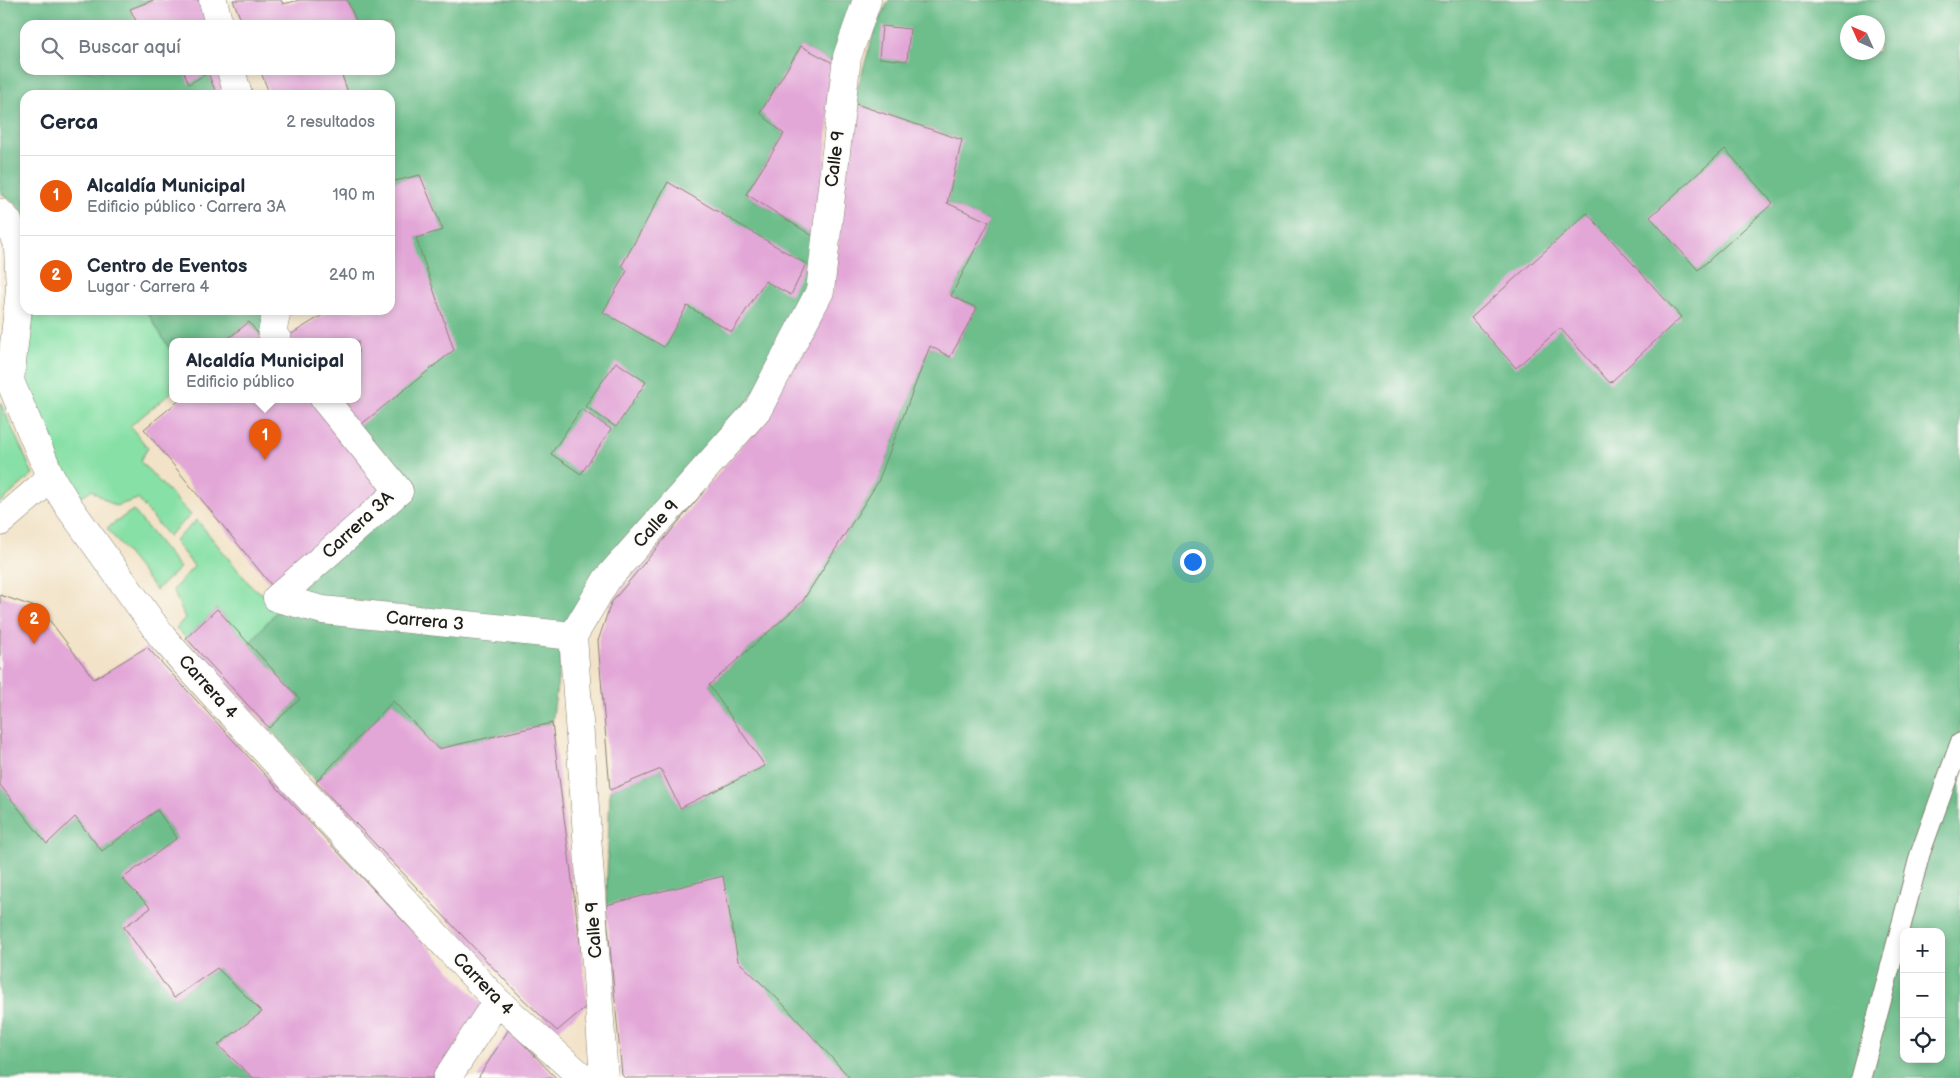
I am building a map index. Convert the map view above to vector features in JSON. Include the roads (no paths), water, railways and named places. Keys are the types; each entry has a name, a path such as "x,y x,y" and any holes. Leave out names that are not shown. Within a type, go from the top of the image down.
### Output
{"street":[{"path":"212,0 218,20"},
{"name":"Calle 9","path":"604,1078 573,636 607,579 758,409 820,291 847,57 867,0"},
{"path":"232,75 237,90"},
{"name":"Carrera 4","path":"0,213 8,220 18,248 20,290 5,375 51,478 69,507 163,638 497,1001 583,1078"},
{"path":"275,338 272,334 276,315"},
{"name":"Carrera 3A","path":"278,598 399,491 327,403"},
{"path":"0,522 51,478"},
{"name":"Carrera 3","path":"278,598 323,610 573,636"},
{"path":"446,1078 497,1001"}],"lane":[{"path":"1861,1078 1920,854 1960,743"}],"place":[{"name":"Alcaldía Municipal","path":"265,460"},
{"name":"Centro de Eventos","path":"34,644"}]}
